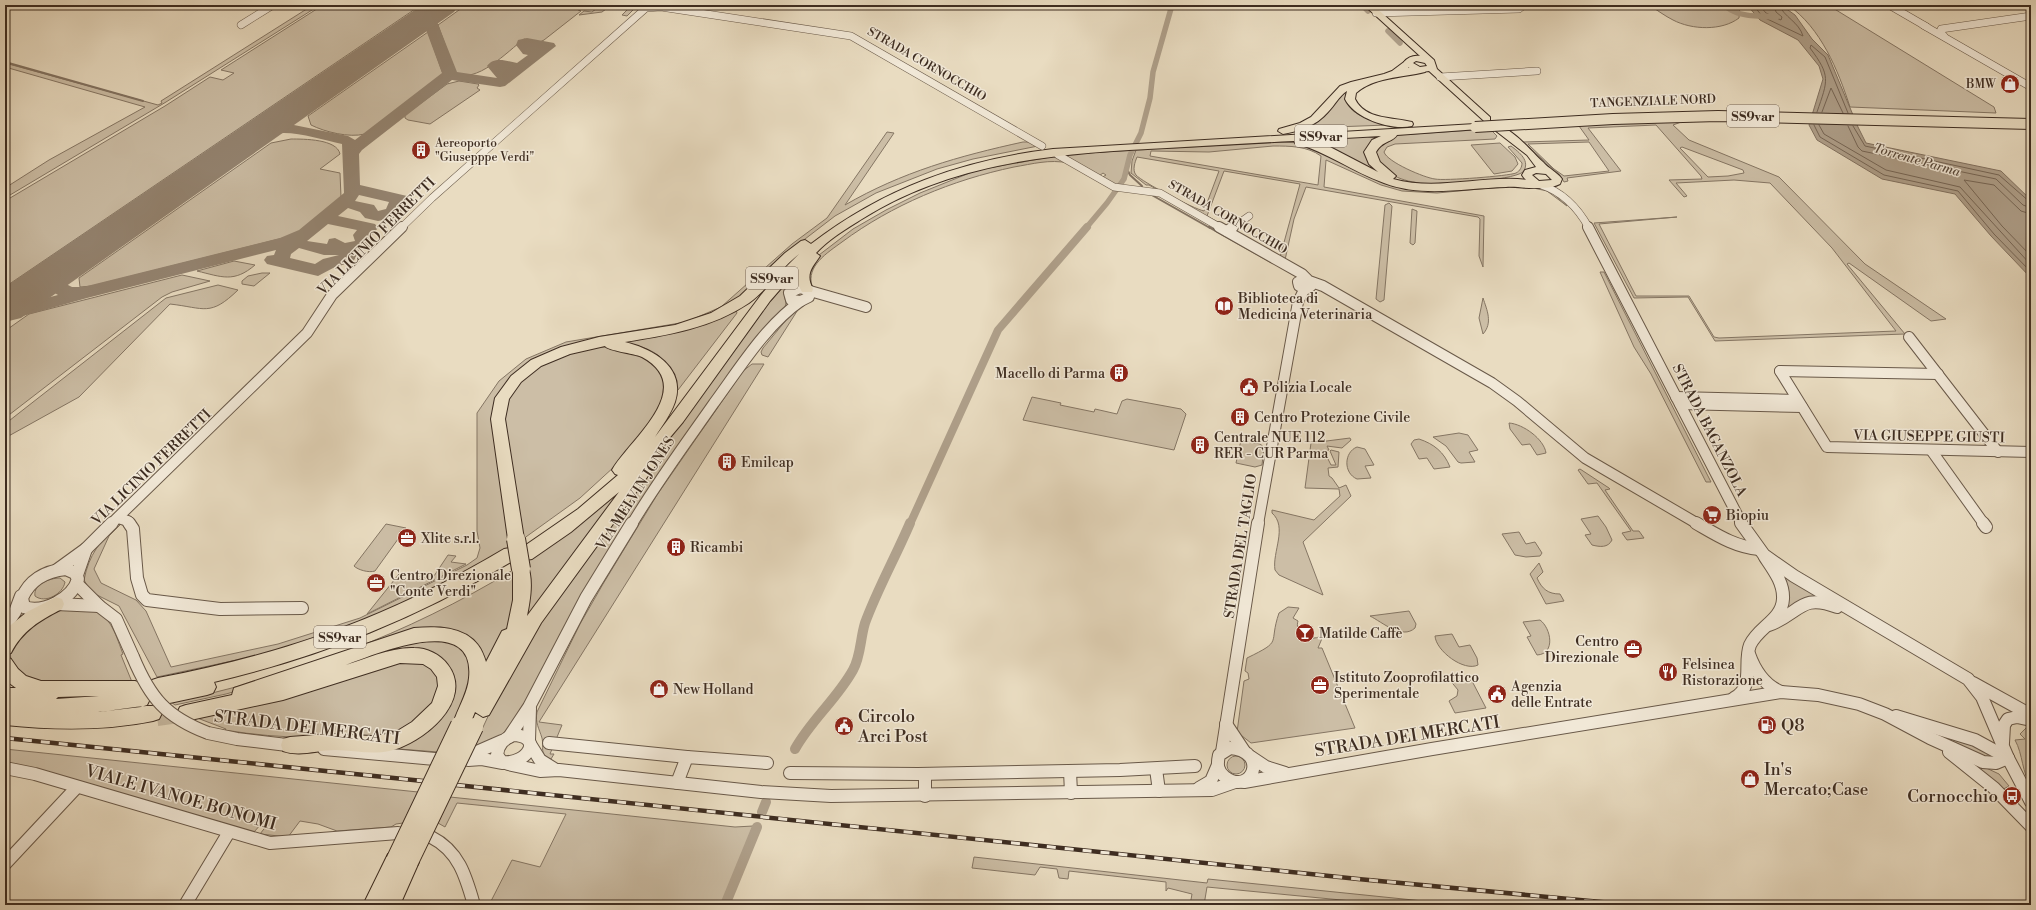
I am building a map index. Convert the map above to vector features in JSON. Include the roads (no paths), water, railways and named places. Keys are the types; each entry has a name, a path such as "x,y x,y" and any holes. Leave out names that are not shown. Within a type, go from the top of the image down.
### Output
{"highway":[{"path":"1208,138 1280,132 1302,127 1318,118 1344,88 1358,82 1395,73 1403,68 1409,61"},
{"path":"1421,70 1407,71 1360,86 1351,93 1351,102 1356,109 1366,115 1388,122 1467,125"},
{"name":"SS9var","path":"1169,142 1208,138 1467,125 1718,116 2030,121"},
{"path":"1467,125 1388,136 1374,144 1371,150 1371,157 1378,167 1388,175 1404,181 1420,184 1505,180 1520,177 1528,173"},
{"name":"SS9var","path":"518,554 574,510 620,470 656,430 771,279 791,258 816,237 845,216 901,187 939,172 1014,153 1061,147 1246,140 1467,125"},
{"path":"1246,140 1288,140 1310,144 1383,178 1408,186 1432,187 1515,182 1541,185"},
{"name":"SS9var","path":"161,691 265,672 344,646 434,606 573,522 626,476 664,436 781,279 823,240 856,217 888,200 926,183 972,168 1031,155 1102,146"},
{"path":"806,295 802,278 805,266 837,237 866,218 903,198 972,168"},
{"path":"483,709 490,686 511,641 522,596 518,554 499,427 499,406 507,390 527,370 554,354 580,346 677,329 716,316 745,299 788,256 816,237"},
{"path":"580,346 612,345 636,349 657,360 665,368 669,376 670,392 666,406 655,424 620,470"},
{"path":"466,723 483,709 535,618 701,393 708,376"},
{"path":"5,648 9,638 21,626 51,606"},
{"path":"389,905 402,861 478,695 517,620"},
{"path":"290,745 329,742 373,745 392,742 405,737 427,722 441,704 446,687 442,670 436,662 418,655 400,656 277,694 182,711 257,689 402,638 432,633 446,634 460,640 470,649 477,660 477,682 466,723"},
{"path":"5,664 12,676 18,681 42,689 138,694"},
{"path":"5,696 138,694"},
{"path":"5,708 65,707 138,694"},
{"path":"5,717 68,722 155,715"},
{"path":"373,905 402,861"}],"main road":[{"path":"1368,5 1432,64 1433,70 1487,119"},
{"path":"1409,61 1413,56 1413,48"},
{"path":"1409,61 1421,58 1432,64"},
{"path":"1409,61 1412,67 1440,76"},
{"path":"1421,70 1429,69 1432,64"},
{"name":"STRADA BAGANZOLA","path":"1499,129 1515,143 1530,153 1540,165 1555,176 1557,181"},
{"name":"STRADA BAGANZOLA","path":"1515,143 1529,160 1530,167 1527,176 1530,180 1541,185"},
{"path":"1528,173 1536,170 1548,171"},
{"path":"1541,185 1550,185 1557,181"}],"street":[{"path":"240,25 274,5"},
{"path":"1889,5 2031,88"},
{"name":"STRADA CORNOCCHIO","path":"648,7 661,7 851,36 1042,146"},
{"name":"VIA LICINIO FERRETTI","path":"57,570 86,549 307,332 318,318 332,295 432,198 648,7"},
{"path":"1376,13 1522,7"},
{"path":"1923,25 1931,28 1943,29 2031,16"},
{"path":"1943,29 1940,32 1947,39"},
{"path":"1440,76 1537,71"},
{"name":"STRADA CORNOCCHIO","path":"1058,155 1118,188 1150,189 1160,193 1227,231 1298,279"},
{"name":"STRADA BAGANZOLA","path":"1557,181 1557,186 1569,196 1574,207 1591,232 1743,526 1761,552 1800,580 2031,716"},
{"name":"STRADA BAGANZOLA","path":"1541,185 1556,191 1574,207"},
{"path":"1227,231 1249,216"},
{"path":"1298,279 1309,286 1328,290 1502,389 1579,454 1617,478 1728,542 1761,552 1779,579 1783,594 1779,612 1754,640 1749,654 1747,682 1744,691 1740,696 1731,699"},
{"name":"STRADA DEL TAGLIO","path":"1222,752 1266,475 1298,302 1298,279"},
{"name":"STRADA DEL TAGLIO","path":"1298,302 1304,290 1309,286"},
{"path":"806,295 792,301 788,296 790,292 796,289 806,295 834,298 866,307"},
{"name":"VIA MELVIN JONES","path":"506,739 531,704 586,598 651,493 733,374 785,312 806,295"},
{"name":"VIA MELVIN JONES","path":"785,312 788,303 788,296"},
{"path":"1909,337 1998,452"},
{"path":"1800,404 1780,371 1938,374"},
{"path":"1678,401 1800,404"},
{"name":"VIA GIUSEPPE GIUSTI","path":"1800,404 1827,447 2031,452"},
{"path":"1931,450 1986,527"},
{"path":"118,518 128,521 133,529 138,588 142,597 147,600 220,609 302,608"},
{"path":"5,634 29,615 51,606 69,595 77,580 86,549"},
{"path":"5,627 15,612 21,596 30,583 39,577 57,570"},
{"name":"STRADA DEI MERCATI","path":"57,570 73,571 77,580 99,606 116,619 148,690 162,708 182,722 208,733 237,739 434,759"},
{"path":"21,596 21,602 24,606 38,609 51,606 99,606"},
{"path":"1767,627 1784,619 1803,604 1815,601 1833,605 1879,626"},
{"path":"1749,654 1757,672 1764,682 1776,690 1786,692"},
{"name":"STRADA BAGANZOLA","path":"1972,682 1982,697 2008,758"},
{"name":"STRADA DEI MERCATI","path":"506,739 469,757 507,763 540,771 559,770 805,795 925,796 1194,789 1212,790 1240,782 1287,773 1731,699 1786,692 1834,698 1885,714 1903,717 1975,740 2008,758"},
{"name":"VIA MELVIN JONES","path":"530,742 528,724 531,704"},
{"name":"STRADA DEI MERCATI","path":"1885,714 1928,737 1983,762 1993,763 2008,758"},
{"path":"2002,745 2004,726 2008,719 2017,717 2031,720"},
{"path":"1217,767 1222,776 1240,782 1250,778 1254,771 1254,763 1226,724"},
{"path":"521,735 530,742 529,750 524,758 514,763 507,763 500,760 497,755 498,748 506,739 521,735"},
{"name":"STRADA DEI MERCATI","path":"1928,737 1987,782 2010,802 2031,826"},
{"name":"STRADA DEI MERCATI","path":"530,742 534,753 540,762 559,770"},
{"path":"550,744 767,763"},
{"path":"1222,752 1230,748 1247,754"},
{"name":"STRADA DEI MERCATI","path":"1194,789 1208,786 1216,774 1218,759 1222,752"},
{"name":"STRADA DEI MERCATI","path":"1247,754 1266,767 1287,773"},
{"path":"677,783 687,757"},
{"path":"2008,758 2031,802"},
{"path":"790,773 833,775 925,774 1156,769 1195,766"},
{"name":"VIALE IVANOE BONOMI","path":"5,768 77,786 264,842 280,843 398,833"},
{"path":"1156,769 1159,791"},
{"path":"1070,771 1071,793"},
{"path":"925,774 925,796"},
{"path":"5,864 77,786"},
{"path":"185,905 229,832"},
{"path":"431,837 445,844 454,853 464,873 474,905"}],"water":[{"path":"1747,5 1781,5 1795,15 1812,39 1828,55 1866,143 2001,171 2031,200 2031,278 1991,236 1955,194 1882,179 1817,140 1809,125 1823,79 1819,66 1798,40 1760,20"}],"waterway":[{"path":"1086,228 1107,203 1124,179 1130,155 1141,133 1150,98 1153,72 1172,5"},
{"path":"1362,5 1368,11"},
{"name":"Torrente Parma","path":"1725,5 1743,14 1777,17"},
{"path":"1388,31 1400,43"},
{"path":"5,62 143,101"},
{"path":"1128,171 1130,175 1142,186"},
{"path":"1150,194 1210,228"},
{"path":"910,524 998,330 1087,227"},
{"path":"1209,227 1273,263"},
{"path":"795,749 801,738 847,681 856,665 865,623 910,523"},
{"path":"762,812 766,802"},
{"path":"725,905 757,827"}],"tunnel":[{"path":"157,717 186,713"}],"railway":[{"path":"5,738 423,781"},
{"path":"456,785 1358,879 1633,905"}],"place":[{"name":"BMW","path":"2010,84"},
{"name":"Aereoporto \"Giusepppe Verdi\"","path":"421,150"},
{"name":"Biblioteca di Medicina Veterinaria","path":"1224,306"},
{"name":"Macello di Parma","path":"1119,373"},
{"name":"Polizia Locale","path":"1249,387"},
{"name":"Centro Protezione Civile","path":"1240,417"},
{"name":"Centrale NUE 112 RER - CUR Parma","path":"1200,445"},
{"name":"Emilcap","path":"727,462"},
{"name":"Biopiu","path":"1712,515"},
{"name":"Xlite s.r.l.","path":"407,538"},
{"name":"Ricambi","path":"676,547"},
{"name":"Centro Direzionale \"Conte Verdi\"","path":"376,583"},
{"name":"Matilde Caffè","path":"1305,633"},
{"name":"Centro Direzionale","path":"1633,649"},
{"name":"Felsinea Ristorazione","path":"1668,672"},
{"name":"Istituto Zooprofilattico Sperimentale","path":"1320,685"},
{"name":"New Holland","path":"659,689"},
{"name":"Agenzia delle Entrate","path":"1497,694"},
{"name":"Q8","path":"1767,725"},
{"name":"Circolo Arci Post","path":"844,726"},
{"name":"In's Mercato;Case","path":"1750,779"},
{"name":"Cornocchio","path":"2012,796"}]}
